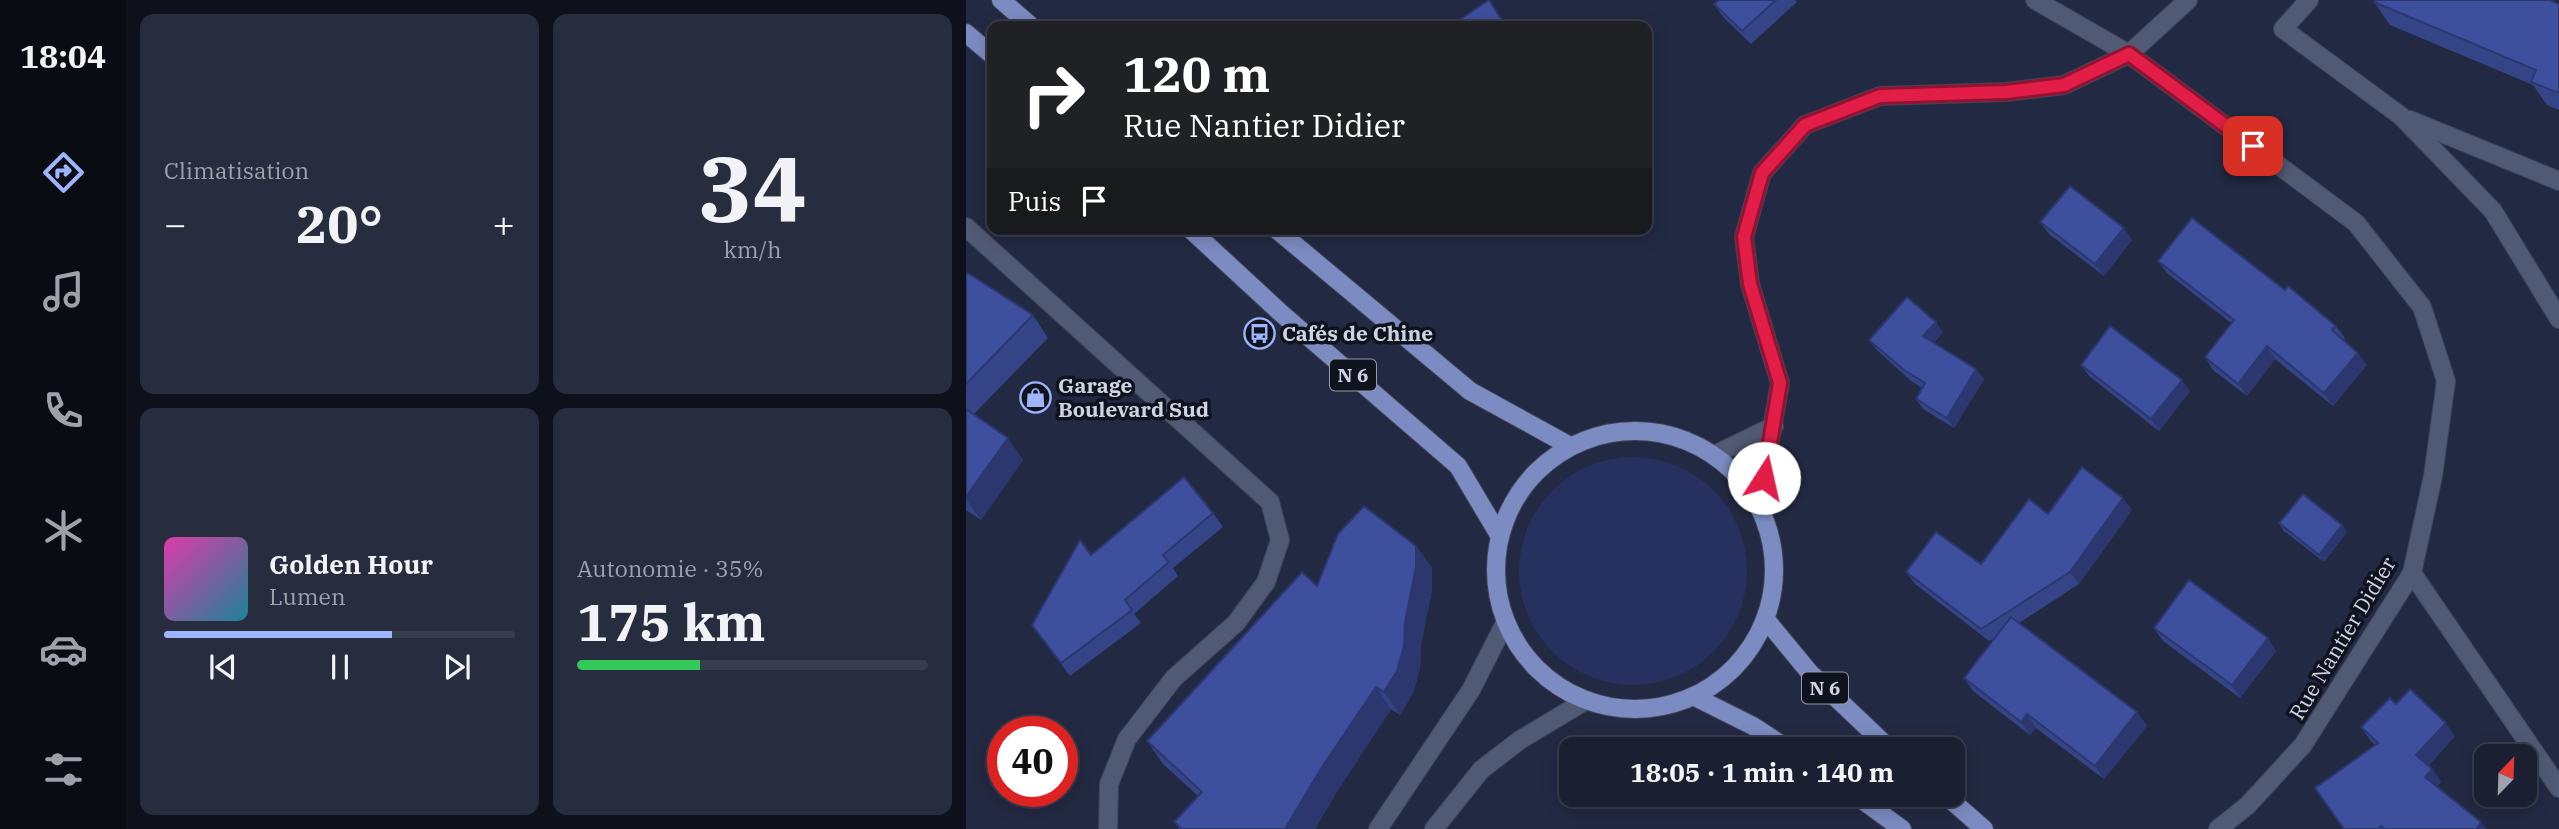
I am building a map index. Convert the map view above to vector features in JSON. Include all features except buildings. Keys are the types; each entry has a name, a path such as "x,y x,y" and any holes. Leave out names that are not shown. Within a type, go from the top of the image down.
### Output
{"main road":[{"path":"1000,0 1025,21"},
{"path":"966,33 987,51"},
{"name":"N 6","path":"1196,235 1282,314 1458,466 1499,535"},
{"path":"1283,235 1470,391 1570,446"},
{"path":"1643,430 1680,438 1714,454 1739,477 1759,504 1773,542 1775,582 1767,621 1750,652 1725,679 1695,697 1659,708 1622,709 1585,701 1552,683 1533,665 1524,656 1506,623 1495,579 1499,535 1514,499 1538,469 1570,446 1605,434 1643,430"},
{"name":"N 6","path":"1767,621 1810,673 1877,737"},
{"path":"1695,697 1770,737"},
{"path":"1872,807 1902,829"},
{"path":"1959,807 1984,829"}],"street":[{"name":"Rue Nantier Didier","path":"2035,0 2129,54 2356,223 2422,307 2446,381 2433,476 2412,573 2303,746 2248,805 2218,829"},
{"path":"1759,504 1780,383 1750,284 1744,237 1762,173 1805,125 1880,96 2006,92 2064,85 2129,54 2188,0"},
{"path":"2309,0 2283,29 2401,116 2493,211 2559,319"},
{"path":"2401,116 2559,181"},
{"path":"966,227 1270,502 1280,540 1266,582 1236,623 1174,678 1127,739 1109,784 1108,829"},
{"path":"1714,454 1774,426"},
{"path":"2412,573 2559,788"},
{"path":"1378,829 1471,690 1506,623"},
{"path":"1434,829 1481,771 1520,740 1585,701"}],"shaded area":[{"path":"1633,457 1655,459 1687,470 1714,490 1734,517 1745,549 1745,593 1734,625 1714,652 1687,672 1655,683 1633,685 1611,683 1579,672 1552,652 1532,625 1521,593 1519,571 1521,549 1532,517 1552,490 1579,470 1611,459"}],"place":[{"name":"Cafés de Chine","path":"1259,333"},
{"name":"Garage Boulevard Sud","path":"1035,397"}],"route":[{"path":"1764,478 1780,383 1750,284 1744,237 1762,173 1805,125 1880,96 2006,92 2064,85 2129,54 2253,146"}]}
